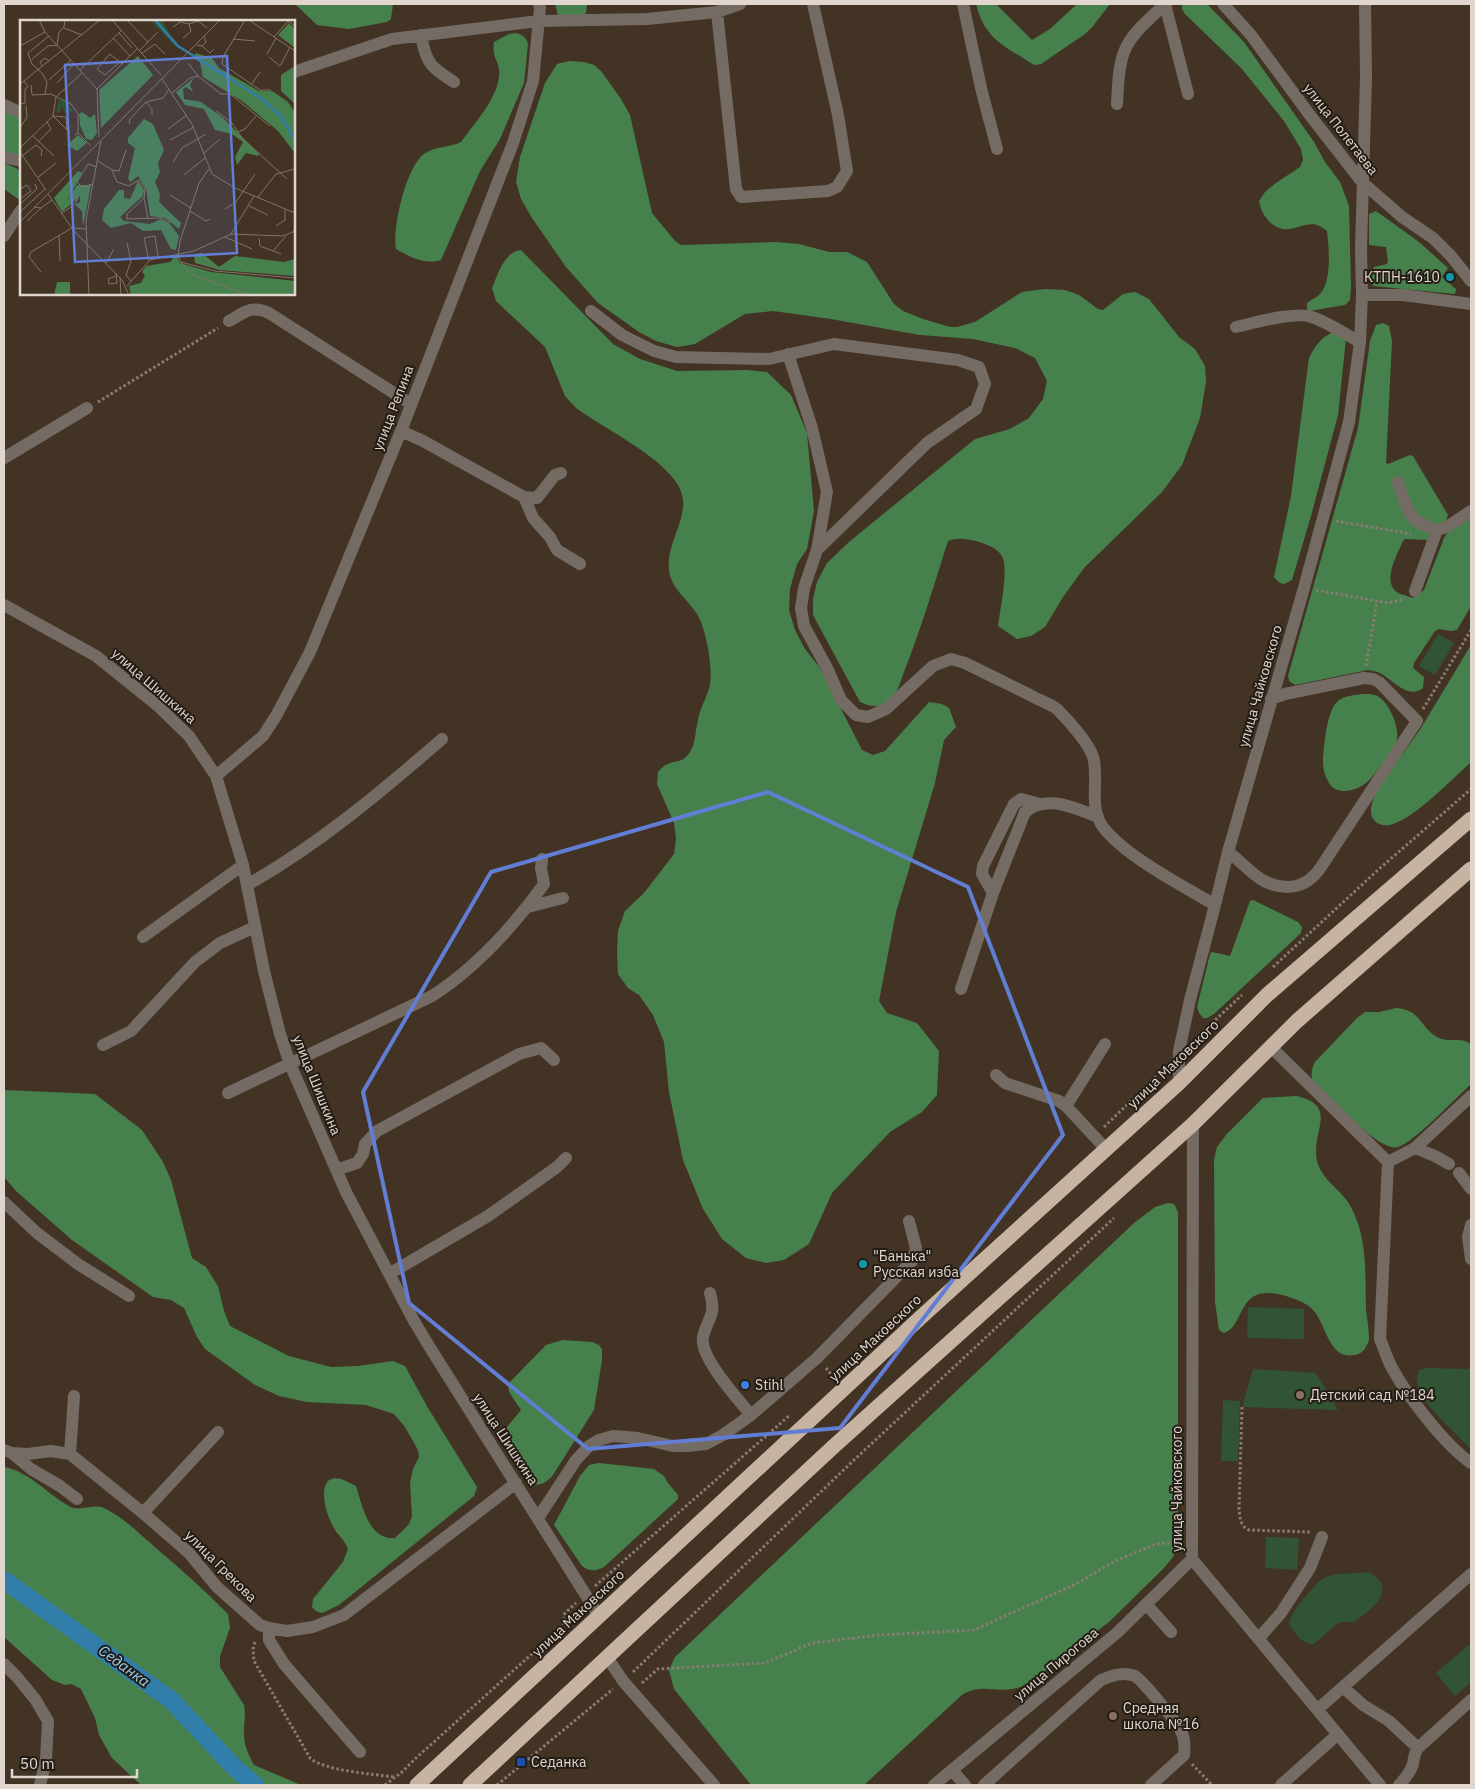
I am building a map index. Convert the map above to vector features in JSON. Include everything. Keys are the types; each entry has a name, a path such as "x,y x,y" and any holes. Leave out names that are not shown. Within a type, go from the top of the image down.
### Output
{"highway":[{"name":"улица Маковского","path":"417,1785 920,1318 1179,1083 1267,995 1471,819"},
{"path":"470,1785 833,1447 1192,1124 1296,1022 1471,869"}],"street":[{"name":"улица Репина","path":"216,776 263,736 276,716 310,652 401,431 513,143 533,81 539,4"},
{"path":"295,72 392,39 538,21 647,19 717,12 740,4"},
{"path":"717,12 736,189 741,197 828,191 837,187 847,171 838,115 813,4"},
{"path":"963,4 981,88 997,149"},
{"path":"1165,4 1188,94"},
{"path":"1117,104 1124,51 1137,32 1165,4"},
{"name":"улица Полетаева","path":"1223,4 1252,35 1309,114 1362,182 1402,217 1433,238 1451,256 1471,281"},
{"name":"улица Чайковского","path":"1179,1083 1179,1051 1188,1008 1228,852 1304,588 1349,422 1360,342 1362,295 1362,182 1366,77 1365,4"},
{"path":"421,35 424,53 432,68 454,82"},
{"path":"4,105 20,113"},
{"path":"4,157 20,161"},
{"path":"4,236 20,212"},
{"path":"1362,295 1403,295 1471,304"},
{"path":"229,321 250,308 260,309 269,313 411,404"},
{"path":"591,311 622,335 654,350 676,357 769,358 834,344 958,360 979,367 985,384 976,409 927,443 817,550"},
{"path":"1236,327 1264,320 1301,315 1311,317 1360,342"},
{"path":"788,354 812,428 826,492 817,550 804,588 801,608 804,626 828,668 841,700 856,715 868,717 886,709 933,666 951,659 965,663 1056,709 1085,741 1093,754 1095,764 1095,804 1103,827 1113,838 1141,860 1215,905"},
{"path":"4,458 88,408"},
{"path":"401,431 423,440 524,497 537,498 555,475 561,473"},
{"path":"1398,482 1409,514 1422,525 1437,530 1447,527 1471,511"},
{"path":"524,497 533,518 550,537 558,550 580,564"},
{"path":"1415,591 1437,530"},
{"name":"улица Шишкина","path":"4,605 96,656 157,705 189,736 216,776 243,865 255,927 280,1034 290,1064 336,1170 428,1346 599,1616"},
{"path":"1228,852 1263,881 1282,888 1296,886 1309,881 1322,867 1417,721 1380,682 1373,679 1364,678 1285,694 1271,699"},
{"path":"247,885 333,829 442,740"},
{"path":"993,893 982,874 983,866 1014,804 1021,800 1040,804 1065,804 1098,816"},
{"path":"961,989 993,893 1025,812 1040,804"},
{"path":"228,1092 432,996 445,988 485,954 528,906 544,884 541,868 542,859"},
{"path":"143,937 243,865"},
{"path":"528,906 563,898"},
{"path":"103,1045 131,1031 195,962 220,943 255,927"},
{"path":"1066,1106 1105,1044"},
{"path":"1271,1047 1388,1162 1380,1339 1391,1366 1403,1386 1436,1429 1471,1463"},
{"path":"336,1170 357,1163 363,1154 366,1144 377,1131 519,1054 541,1048 554,1060"},
{"path":"996,1075 1005,1083 1051,1097 1066,1106 1106,1149"},
{"path":"1388,1162 1415,1148 1471,1096"},
{"name":"улица Чайковского","path":"1192,1124 1192,1559 1380,1785"},
{"path":"1415,1148 1449,1164"},
{"path":"389,1274 488,1216 557,1167 566,1158"},
{"path":"1459,1173 1471,1189"},
{"path":"4,1202 37,1233 78,1264 129,1296"},
{"path":"538,1518 576,1460 589,1446 599,1440 613,1436 638,1438 673,1446 706,1444 723,1435 751,1415 822,1354 913,1260 916,1248 909,1221"},
{"path":"1471,1225 1468,1237 1471,1259"},
{"path":"710,1293 713,1308 703,1336 702,1345 704,1352 713,1367 751,1415"},
{"path":"8,1451 28,1454 52,1451 70,1454 74,1396"},
{"path":"143,1512 218,1432"},
{"path":"8,1451 31,1469 60,1486 77,1499"},
{"name":"улица Грекова","path":"70,1454 143,1512 189,1553 217,1587 264,1626"},
{"path":"264,1626 287,1631 313,1626 344,1615 516,1483"},
{"path":"1259,1638 1281,1613 1310,1568 1322,1537"},
{"name":"улица Пирогова","path":"934,1785 1118,1632 1192,1559"},
{"path":"1318,1710 1471,1574"},
{"path":"1146,1604 1171,1632"},
{"path":"264,1626 269,1640 284,1664 360,1752"},
{"path":"607,1657 623,1681 714,1785"},
{"path":"4,1664 35,1699 48,1721 46,1760 40,1785"},
{"path":"984,1785 1101,1680 1114,1675 1135,1676 1164,1708 1180,1729 1184,1739 1184,1755 1151,1785"},
{"path":"1344,1688 1363,1705 1389,1722 1418,1748"},
{"path":"1399,1785 1408,1776 1413,1763 1414,1753 1418,1748 1471,1700"},
{"path":"1280,1785 1338,1734"},
{"path":"952,1770 965,1785"}],"path":[{"path":"88,408 229,321"},
{"path":"1323,519 1416,534 1437,530"},
{"path":"1304,588 1388,603 1409,597 1415,591"},
{"path":"1364,678 1377,601"},
{"path":"1417,721 1471,630"},
{"path":"498,1785 623,1681 861,1454 1120,1212"},
{"path":"826,1384 840,1370"},
{"path":"1242,1407 1239,1509 1243,1528 1249,1530 1313,1532 1320,1533 1322,1537"},
{"path":"586,1594 797,1409"},
{"path":"642,1684 658,1669 765,1663 812,1643 879,1635 974,1630 1076,1584 1115,1561 1139,1551 1156,1544 1192,1540"},
{"path":"385,1785 563,1626 565,1613"},
{"path":"264,1626 252,1649 254,1661 310,1758 315,1762 330,1767 395,1778"},
{"path":"1184,1755 1212,1785"}],"highlighted area":[{"path":"768,792 968,887 1063,1135 840,1428 588,1449 409,1303 363,1092 491,872"}],"green space":[{"path":"295,4 393,4 391,19 387,22 349,29 317,25"},
{"path":"555,4 587,4 586,13 584,15 558,15"},
{"path":"976,4 996,4 1032,40 1050,29 1077,4 1110,4 1085,34 1041,64 1034,65 1005,47 991,34 980,16"},
{"path":"1182,4 1207,4 1244,42 1340,182 1349,206 1351,288 1350,300 1345,305 1309,311 1307,309 1307,303 1320,294 1326,281 1329,264 1327,231 1310,224 1283,229 1274,225 1266,218 1260,206 1259,201 1265,192 1300,167 1303,160 1301,149 1284,121 1242,69 1185,14"},
{"path":"516,33 524,37 528,44 524,83 500,139 480,171 441,260 429,262 407,255 396,249 395,239 398,213 411,171 417,161 428,151 461,142 492,98 496,88 499,69 494,54 494,42 509,34"},
{"path":"569,61 594,65 601,71 621,99 630,115 652,213 675,241 681,245 776,242 799,244 829,252 847,252 867,262 894,304 903,311 950,327 975,322 1022,292 1045,289 1065,290 1079,295 1098,309 1103,310 1123,294 1135,292 1149,299 1179,337 1195,349 1205,366 1206,382 1200,418 1182,465 1162,492 1084,568 1063,597 1045,627 1031,636 1017,639 998,626 1005,570 1002,556 997,550 986,544 967,539 948,541 922,623 896,693 889,702 882,706 871,706 860,702 813,615 813,599 817,582 827,563 849,542 975,439 1010,429 1029,418 1043,399 1047,381 1035,358 1015,348 973,339 920,335 773,311 745,314 695,344 677,347 656,341 639,332 598,303 566,267 532,218 521,199 516,182 520,157 545,83 557,64"},
{"path":"4,109 20,118 20,158 4,155"},
{"path":"4,163 20,171 20,200 4,189"},
{"path":"1376,211 1419,242 1448,268 1442,277 1456,289 1455,294 1373,286 1371,274 1374,267 1387,264 1388,262 1386,247 1369,245 1369,214"},
{"path":"521,250 613,344 640,359 677,371 747,370 767,372 791,395 807,433 814,511 807,549 797,564 790,589 789,610 795,630 805,649 820,668 862,750 873,755 885,751 929,702 942,704 949,708 956,727 944,740 935,783 896,912 879,1001 887,1013 917,1023 939,1051 937,1095 922,1112 890,1132 832,1193 809,1244 784,1260 766,1263 746,1258 722,1239 703,1209 683,1160 669,1092 664,1042 653,1015 639,995 628,988 618,974 618,931 625,911 644,893 674,854 676,839 674,823 657,784 658,772 665,766 685,758 690,752 694,744 699,715 708,693 711,677 710,658 700,620 670,577 669,559 682,514 682,493 676,482 667,472 644,452 576,408 565,396 545,347 496,301 492,288 499,270 510,255"},
{"path":"1383,323 1389,326 1392,341 1386,463 1388,464 1410,455 1413,456 1448,515 1445,524 1438,527 1406,515 1430,532 1428,540 1405,539 1403,541 1394,561 1391,582 1393,588 1398,593 1413,598 1424,590 1444,538 1448,532 1471,518 1471,606 1457,630 1439,629 1435,631 1414,663 1413,668 1424,677 1423,688 1417,691 1412,692 1401,688 1380,673 1368,670 1295,685 1289,681 1288,676 1358,428 1370,341 1376,325"},
{"path":"1338,331 1346,338 1338,415 1292,580 1284,584 1274,577 1291,496 1309,358 1320,341 1328,334"},
{"path":"1438,634 1454,643 1435,675 1419,666"},
{"path":"1471,645 1471,762 1434,797 1412,814 1393,824 1379,824 1371,815 1371,807 1376,792 1421,728"},
{"path":"1364,694 1377,696 1391,711 1396,724 1396,742 1378,769 1365,784 1353,790 1337,790 1330,784 1323,766 1330,714 1336,703 1342,698"},
{"path":"1253,900 1298,922 1302,927 1301,933 1214,1014 1203,1018 1197,1007 1210,954 1212,952 1230,956 1250,901"},
{"path":"1396,1008 1404,1009 1416,1015 1431,1033 1441,1039 1461,1040 1471,1044 1471,1084 1424,1129 1405,1144 1398,1147 1389,1146 1366,1132 1312,1079 1312,1068 1315,1062 1357,1018 1365,1012 1379,1012"},
{"path":"4,1090 95,1094 142,1130 163,1162 171,1180 192,1258 206,1267 218,1286 230,1326 289,1356 331,1367 358,1366 393,1361 405,1366 428,1408 477,1487 474,1496 339,1605 322,1613 316,1611 312,1607 313,1599 343,1562 348,1549 327,1514 324,1498 326,1484 330,1479 338,1478 356,1486 364,1512 373,1528 379,1534 395,1538 409,1524 412,1516 410,1483 413,1469 419,1457 418,1450 405,1427 394,1414 366,1405 307,1402 279,1396 255,1385 205,1349 197,1337 184,1308 171,1300 153,1297 72,1240 16,1191 4,1177"},
{"path":"1297,1096 1311,1101 1318,1108 1321,1116 1316,1157 1320,1169 1327,1179 1351,1207 1363,1244 1369,1340 1364,1350 1354,1355 1345,1355 1338,1352 1328,1338 1316,1313 1310,1307 1283,1295 1266,1293 1257,1295 1245,1305 1230,1330 1224,1333 1219,1330 1215,1302 1214,1160 1217,1147 1226,1135 1263,1098"},
{"path":"1168,1203 1174,1204 1178,1212 1178,1533 1177,1548 1173,1557 1109,1622 1034,1679 1016,1688 1005,1690 976,1689 963,1694 864,1785 751,1785 674,1689 669,1670 675,1657 1134,1223 1155,1207"},
{"path":"1248,1307 1304,1309 1304,1339 1247,1338"},
{"path":"563,1340 592,1342 599,1345 602,1349 594,1410 549,1480 533,1485 501,1439 502,1433 521,1410 509,1392 508,1384 546,1345"},
{"path":"1471,1367 1471,1449 1433,1411 1419,1394 1417,1379 1419,1370 1426,1368 1468,1369"},
{"path":"1253,1369 1316,1373 1338,1410 1242,1407"},
{"path":"1223,1400 1240,1401 1238,1461 1221,1461"},
{"path":"599,1463 654,1469 664,1476 678,1495 678,1499 604,1567 593,1570 582,1566 554,1525 580,1476 589,1465"},
{"path":"4,1467 22,1473 73,1508 101,1507 113,1513 133,1528 228,1614 230,1628 220,1656 220,1667 244,1705 244,1735 248,1753 254,1765 301,1785 141,1785 112,1758 99,1735 95,1718 81,1689 71,1684 65,1685 52,1680 4,1637"},
{"path":"1266,1537 1299,1538 1297,1570 1265,1568"},
{"path":"1364,1573 1374,1575 1382,1586 1380,1598 1370,1610 1353,1622 1338,1623 1314,1644 1306,1643 1296,1634 1289,1623 1290,1618 1316,1584 1326,1577 1336,1574"},
{"path":"1471,1643 1471,1682 1455,1696 1436,1673"}],"waterway":[{"name":"Седанка","path":"4,1580 171,1700 236,1769 255,1785"}],"place":[{"name":"КТПН-1610","path":"1450,277"},
{"name":"\"Банька\" Русская изба","path":"863,1264"},
{"name":"Stihl","path":"745,1385"},
{"name":"Детский сад №184","path":"1300,1395"},
{"name":"Средняя школа №16","path":"1113,1716"},
{"name":"Седанка","path":"521,1762"}]}
